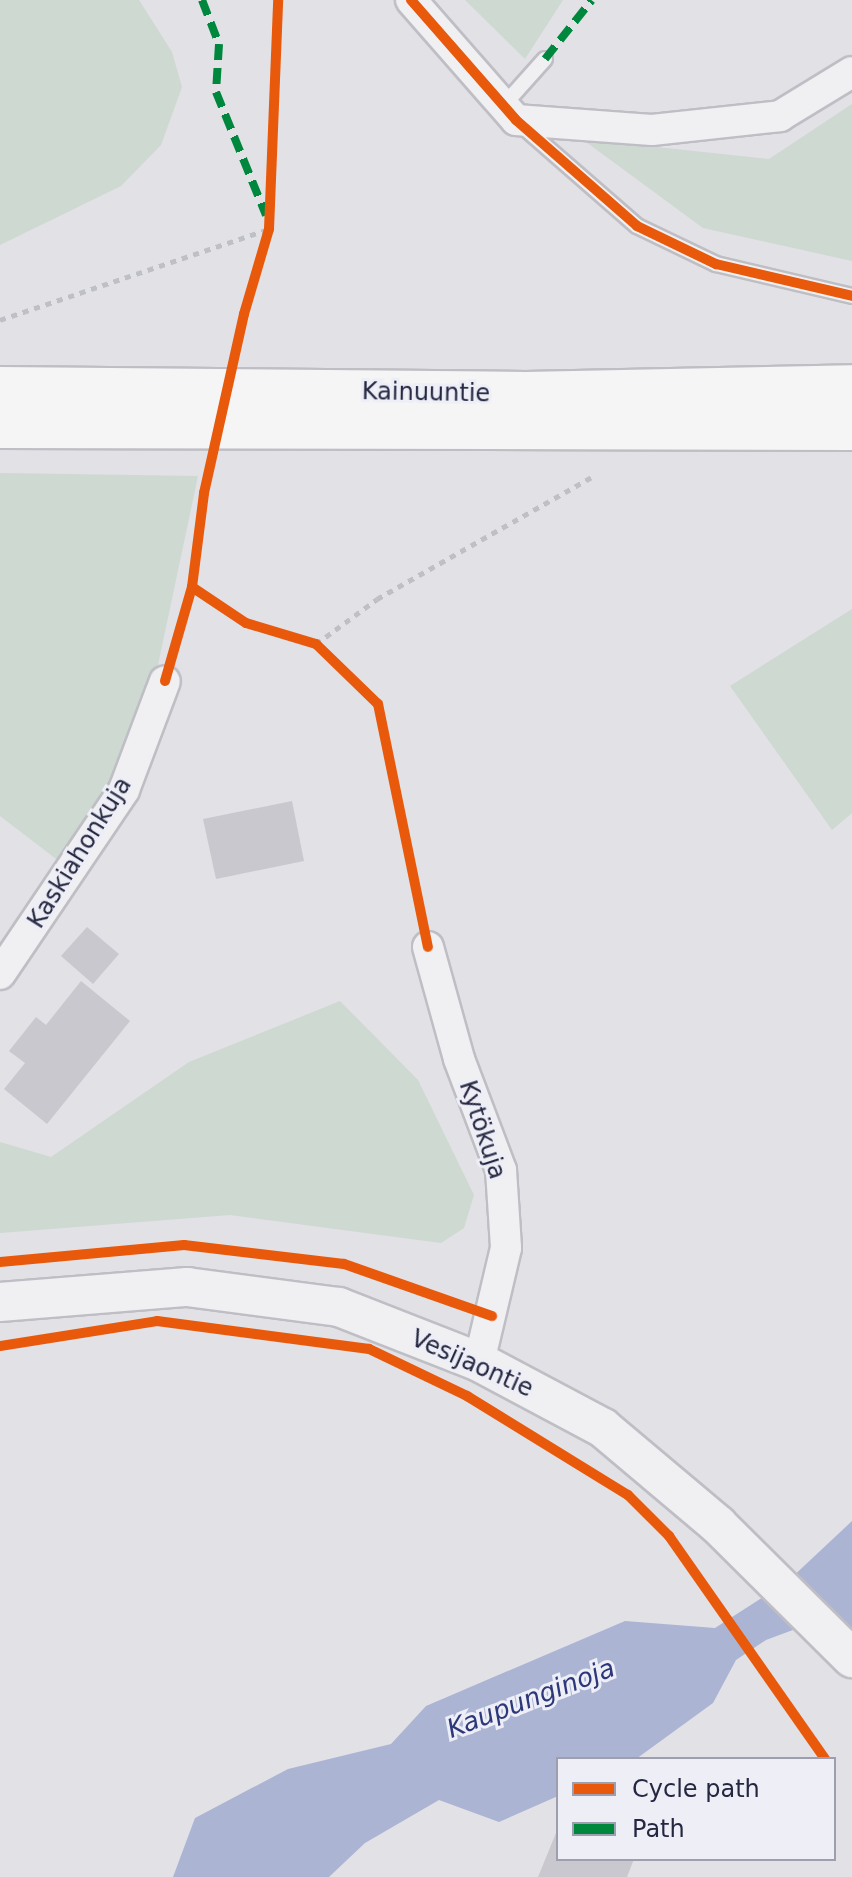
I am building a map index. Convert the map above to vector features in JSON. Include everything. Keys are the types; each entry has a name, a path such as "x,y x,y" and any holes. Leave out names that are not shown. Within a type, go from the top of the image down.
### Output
{"highway":[{"name":"Kainuuntie","path":"0,389 526,394 852,387"},
{"name":"Kainuuntie","path":"0,426 852,428"}],"street":[{"path":"411,0 510,113 652,130 780,116 852,72"},
{"name":"Kaskiahonkuja","path":"0,974 124,790 165,681"},
{"name":"Kytökuja","path":"428,947 459,1059 501,1170 506,1248 479,1362"},
{"name":"Vesijaontie","path":"0,1302 187,1287 339,1307 479,1362 603,1428 718,1525 852,1658"}],"lane":[{"path":"545,59 510,113 637,226 716,264 852,296"}],"path":[{"path":"265,243 270,206"},
{"path":"0,320 269,229"},
{"path":"316,644 377,599 592,477"},
{"path":"302,639 316,644 326,654"}],"shaded area":[{"path":"0,0 139,0 172,52 182,87 161,145 121,186 0,245"},
{"path":"465,0 563,0 525,59"},
{"path":"852,104 852,261 703,228 582,139 769,159"},
{"path":"0,473 198,476 155,679 116,783 64,865 0,816"},
{"path":"852,609 852,813 832,830 730,686"},
{"path":"340,1001 418,1080 474,1195 464,1228 441,1243 230,1215 0,1233 0,1142 51,1157 189,1062"}],"water":[{"name":"Kaupunginoja","path":"852,1521 852,1642 825,1618 766,1640 736,1660 713,1703 639,1757 556,1757 556,1797 499,1822 439,1800 365,1843 329,1877 173,1877 195,1818 288,1769 391,1744 426,1706 625,1621 715,1628 788,1581"}],"building":[{"path":"292,801 304,861 216,879 203,819"},
{"path":"87,927 119,954 93,984 61,956"},
{"path":"81,981 130,1021 47,1124 4,1089 25,1063 9,1051 36,1017 46,1025"},
{"path":"556,1833 556,1861 633,1861 627,1877 538,1877"}],"marked path":[{"path":"202,0 219,44 216,92 266,215"},
{"path":"545,59 592,0"}],"cycle path":[{"path":"165,681 192,587 204,493 244,314 269,229 278,0"},
{"path":"411,0 516,120 637,226 716,264 852,296"},
{"path":"192,587 246,623 316,644 378,704 428,947"},
{"path":"0,1262 184,1245 344,1264 492,1316"},
{"path":"0,1346 157,1321 369,1349 467,1396 628,1495 669,1536 824,1757"}]}
